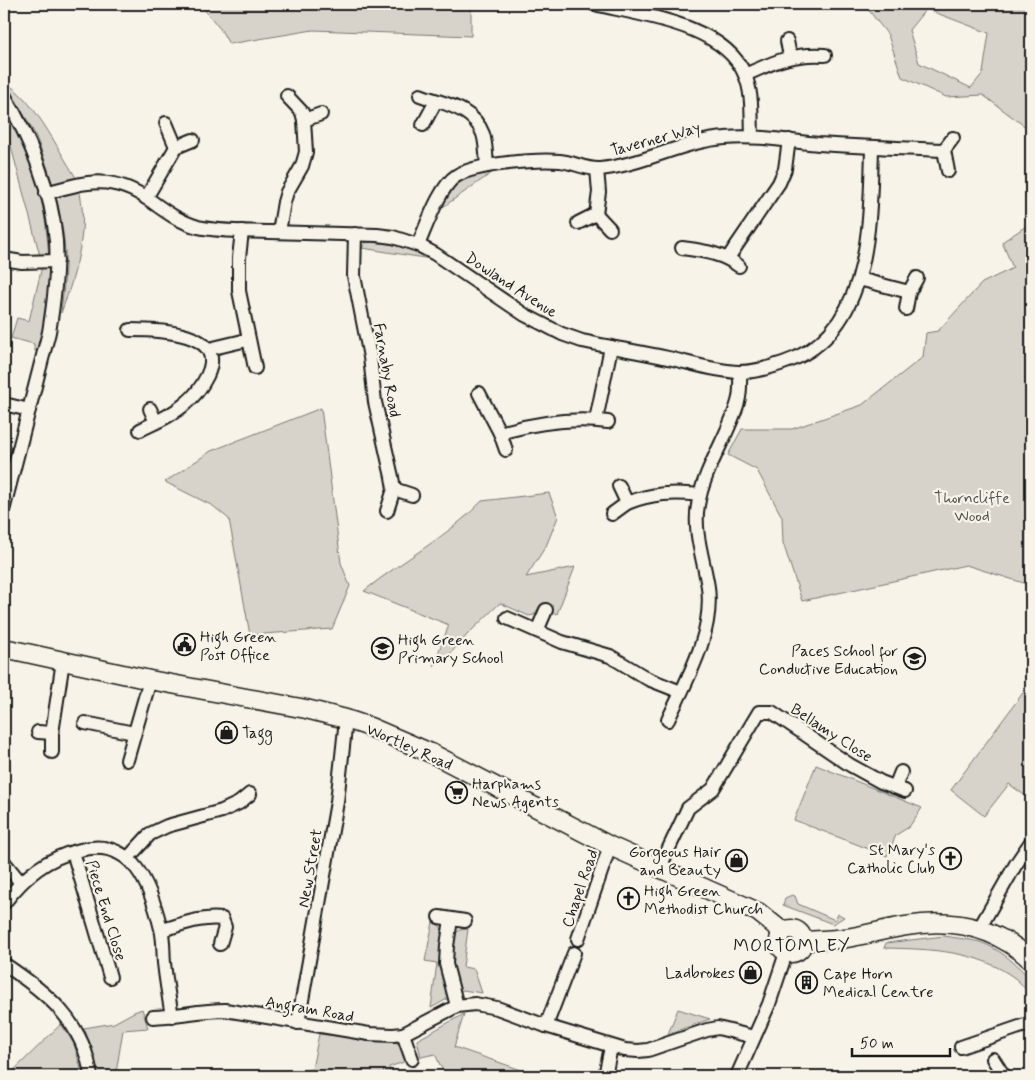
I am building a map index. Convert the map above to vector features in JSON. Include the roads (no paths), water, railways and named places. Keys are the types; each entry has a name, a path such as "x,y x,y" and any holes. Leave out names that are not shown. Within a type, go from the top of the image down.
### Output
{"street":[{"path":"594,4 664,19 706,36 723,47 740,64 745,75 751,104 752,136"},
{"path":"787,41 790,56"},
{"path":"745,75 790,56 825,55"},
{"path":"4,95 34,153 54,224 57,261 53,308 4,507"},
{"path":"420,95 463,110 479,126 484,136 487,166"},
{"path":"279,232 287,192 302,166 306,152 302,112 287,96"},
{"path":"423,125 436,101"},
{"path":"304,120 321,114"},
{"path":"166,122 176,147"},
{"name":"Taverner Way","path":"418,245 447,184 460,173 487,166 544,160 561,161 597,169 639,161 700,142 752,136 872,147 944,150"},
{"path":"948,171 944,150 953,138"},
{"path":"146,198 176,147 193,140"},
{"path":"728,258 779,183 785,169 789,140"},
{"name":"Dowland Avenue","path":"46,193 78,185 104,182 125,186 170,215 189,224 215,229 393,237 418,245 435,254 525,315 562,334 582,341 714,369 740,372 774,366 796,359 813,349 827,336 839,320 851,299 865,257 871,212 872,147"},
{"path":"596,214 599,192 597,169"},
{"path":"578,223 596,214"},
{"path":"596,214 610,229"},
{"path":"242,231 239,258 239,291 255,368"},
{"name":"Farnaby Road","path":"355,234 354,276 370,358 375,402 394,489 387,511"},
{"path":"682,248 708,252 728,258 739,266"},
{"path":"4,259 22,262 57,261"},
{"path":"906,309 909,292 917,278"},
{"path":"859,279 909,292"},
{"path":"130,330 180,335 195,340 204,344 209,349 212,359 210,370 196,394 175,412 140,430"},
{"path":"209,349 248,340"},
{"path":"500,433 528,425 554,421 602,421 611,347"},
{"path":"668,720 696,659 708,618 708,587 702,563 696,519 700,495 738,401 740,372"},
{"path":"479,393 500,433 506,450"},
{"path":"4,404 29,410"},
{"path":"150,409 156,422"},
{"path":"619,486 628,503"},
{"path":"394,489 412,495"},
{"path":"612,514 628,503 640,498 678,493 700,495"},
{"path":"536,632 546,610"},
{"path":"508,618 536,632 574,647 610,656 648,678 681,692"},
{"name":"Wortley Road","path":"4,648 150,680 295,707 346,719 433,754 610,846 758,912 784,932"},
{"path":"52,752 52,733 63,661"},
{"path":"127,760 150,680"},
{"name":"Bellamy Close","path":"659,869 688,808 713,789 759,712 772,712 850,765 900,789 901,772"},
{"name":"New Street","path":"298,1022 337,802 346,719"},
{"path":"84,724 134,732"},
{"path":"38,732 52,733"},
{"path":"128,858 150,834 167,826 222,811 239,803 250,794"},
{"path":"979,929 1016,864 1031,842"},
{"path":"4,903 21,884 49,861 73,852 99,846 117,850 138,869 162,930 164,962 172,1016"},
{"name":"Chapel Road","path":"578,939 610,846"},
{"name":"Piece End Close","path":"73,852 110,977"},
{"path":"4,862 21,884"},
{"path":"456,1006 446,964 445,918 464,921"},
{"path":"162,930 197,921 222,919 225,927 220,944"},
{"path":"803,941 846,938 906,926 952,923 979,929 1008,944 1031,960"},
{"path":"794,930 801,934 803,945 798,952 786,953 781,948 779,942 781,934 784,932 794,930"},
{"name":"Chapel Road","path":"546,1026 574,953"},
{"path":"737,1076 770,1004 786,953"},
{"path":"4,964 39,990 70,1021 83,1046 90,1076"},
{"name":"Angram Road","path":"152,1017 226,1010 369,1034 393,1035 403,1034 456,1006 475,1004 497,1008 611,1047 638,1051 648,1050 718,1028 754,1037"},
{"path":"961,1047 1031,1023"},
{"path":"403,1034 412,1059"},
{"path":"605,1076 611,1047"},
{"path":"993,1060 1004,1076"}],"place":[{"name":"High Green Post Office","path":"184,645"},
{"name":"High Green Primary School","path":"382,648"},
{"name":"Paces School for Conductive Education","path":"914,659"},
{"name":"Tagg","path":"226,732"},
{"name":"Harphams News Agents","path":"456,792"},
{"name":"St Mary's Catholic Club","path":"951,858"},
{"name":"Gorgeous Hair and Beauty","path":"737,860"},
{"name":"High Green Methodist Church","path":"628,899"},
{"name":"Ladbrokes","path":"751,972"},
{"name":"Cape Horn Medical Centre","path":"807,982"}],"district":[{"name":"MORTOMLEY","path":"792,945"}],"park label":[{"name":"Thorncliffe Wood","path":"972,506"}]}
